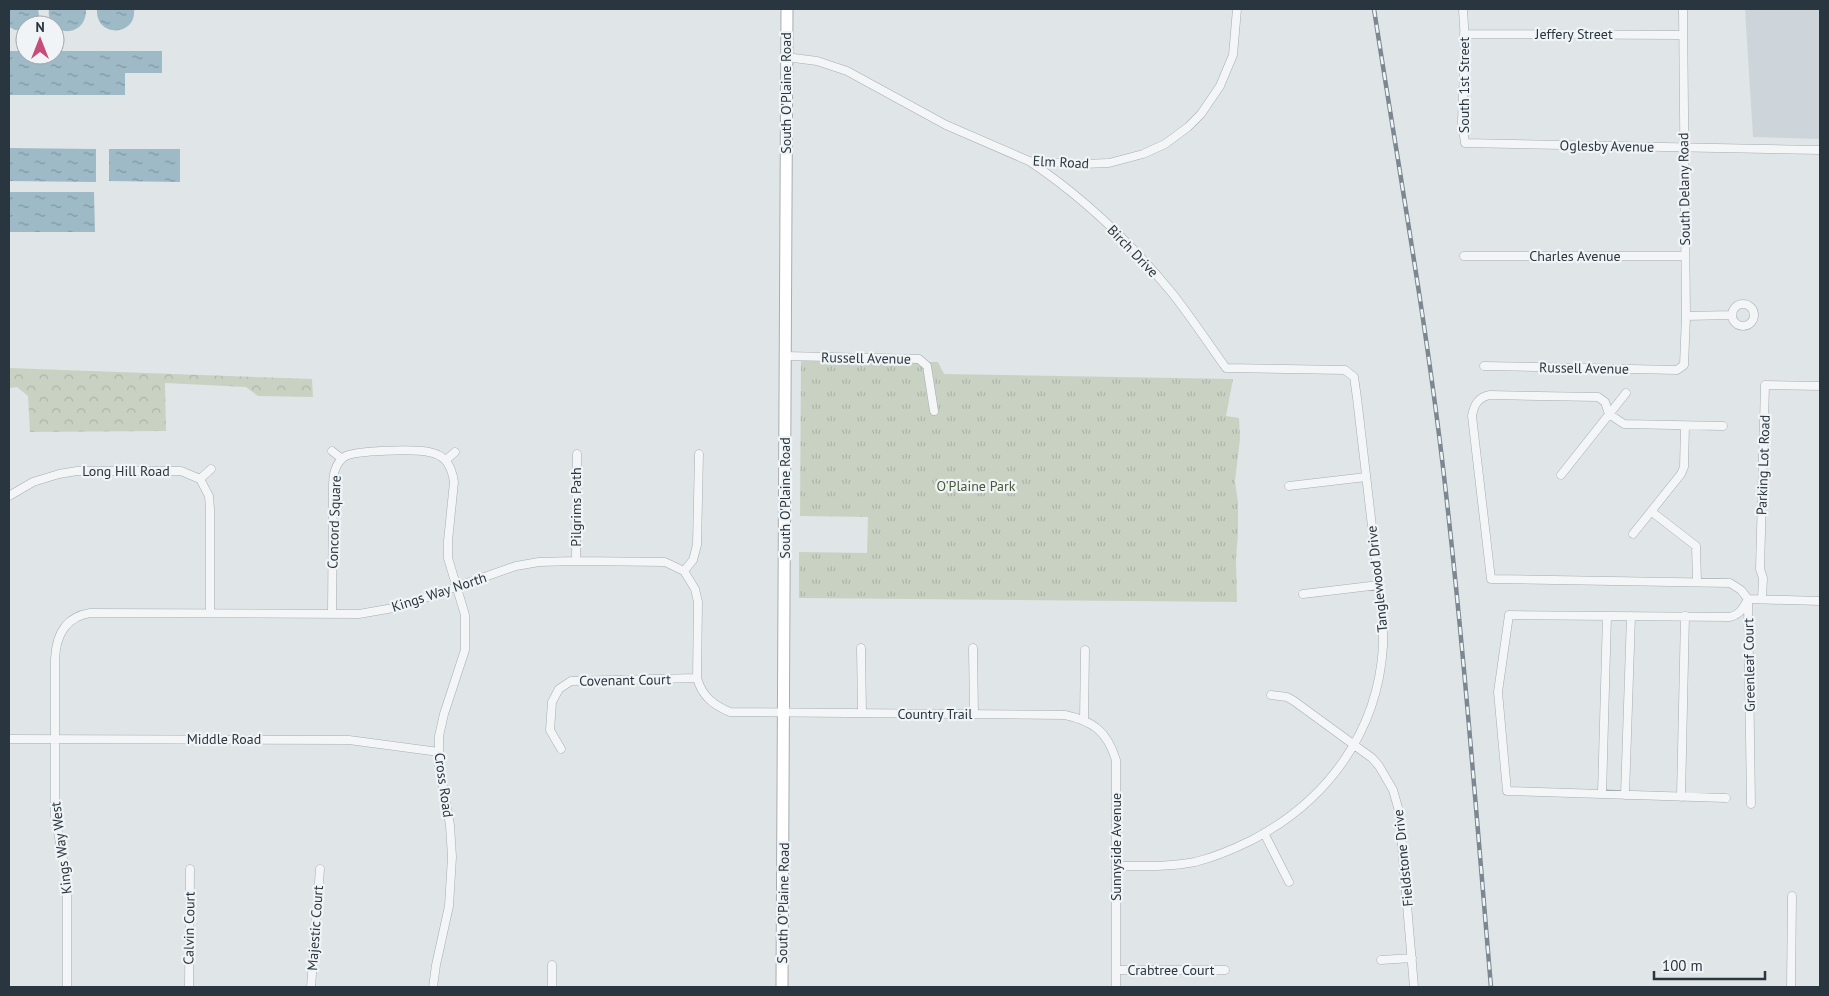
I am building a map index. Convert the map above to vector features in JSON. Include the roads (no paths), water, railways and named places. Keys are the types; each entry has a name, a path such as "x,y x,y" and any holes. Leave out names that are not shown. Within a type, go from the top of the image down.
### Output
{"main road":[{"name":"South O'Plaine Road","path":"782,987 787,9"}],"street":[{"name":"Elm Road","path":"786,57 817,61 847,71 885,90 946,125 1029,161 1082,164 1109,163 1143,154 1176,136 1201,114 1226,76 1233,55 1237,9"},
{"name":"South 1st Street","path":"1463,9 1463,133 1466,144 1483,144"},
{"name":"South Delany Road","path":"1682,368 1686,360 1683,9"},
{"name":"Jeffery Street","path":"1464,34 1683,35"},
{"name":"Oglesby Avenue","path":"1483,144 1820,150"},
{"name":"Birch Drive","path":"1029,161 1082,200 1130,246 1173,295 1226,368 1345,370 1354,377 1356,398"},
{"name":"Charles Avenue","path":"1464,256 1685,256"},
{"path":"1686,316 1732,316"},
{"name":"Russell Avenue","path":"785,356 919,359 927,366 934,411"},
{"name":"Russell Avenue","path":"1484,366 1677,370 1682,368"},
{"name":"Parking Lot Road","path":"1762,599 1763,578 1760,569 1765,385 1820,386"},
{"path":"1561,474 1626,393"},
{"path":"1723,426 1624,424 1609,414 1605,402 1598,396 1490,394 1476,403 1472,416 1491,579 1730,583 1741,590 1748,599 1738,615 1730,617 1509,615 1498,692 1507,791 1726,798"},
{"name":"Tanglewood Drive","path":"1116,866 1162,866 1196,861 1224,853 1264,833 1290,817 1315,796 1334,775 1355,744 1371,709 1381,664 1383,625 1356,398"},
{"path":"1633,534 1681,474 1684,458 1685,426"},
{"path":"332,451 342,460"},
{"name":"Concord Square","path":"332,614 334,473 338,464 350,454 364,452 428,452 446,460"},
{"path":"454,452 446,460 454,482 448,558 457,587"},
{"name":"Pilgrims Path","path":"576,561 577,454"},
{"path":"699,454 697,545 693,560 684,572 693,584 698,602 697,678 704,695 717,706 730,712 784,713"},
{"path":"210,613 210,509 209,496 200,479 211,469"},
{"name":"Long Hill Road","path":"9,496 33,482 77,471 181,471 200,479"},
{"path":"1289,486 1366,477"},
{"path":"1652,512 1696,546 1697,582"},
{"name":"Kings Way North","path":"55,739 56,644 61,632 71,621 84,614 359,614 387,610 516,566 539,562 658,561 676,566 684,572"},
{"path":"1303,594 1378,585"},
{"name":"Cross Road","path":"433,987 449,906 452,857 450,825 439,766 439,736 444,714 466,650 465,615 457,587"},
{"name":"Greenleaf Court","path":"1751,804 1748,599 1820,601"},
{"path":"1602,794 1607,616"},
{"path":"1625,795 1631,616"},
{"path":"1681,797 1685,616"},
{"path":"861,648 862,713"},
{"path":"973,648 974,714"},
{"path":"1084,720 1085,650"},
{"name":"Covenant Court","path":"561,748 550,730 552,702 559,689 571,681 697,678"},
{"name":"Fieldstone Drive","path":"1271,694 1287,697 1294,701 1355,744 1380,766 1390,782 1397,801 1414,987"},
{"name":"Country Trail","path":"784,713 1065,715 1084,720"},
{"name":"Sunnyside Avenue","path":"1084,720 1100,730 1107,739 1116,760 1116,987"},
{"name":"Middle Road","path":"9,739 349,740 439,752"},
{"name":"Kings Way West","path":"55,739 55,816 67,881 67,987"},
{"path":"1264,833 1289,882"},
{"name":"Calvin Court","path":"189,987 190,869"},
{"name":"Majestic Court","path":"311,987 320,869"},
{"path":"1791,987 1792,896"},
{"path":"1381,960 1412,958"},
{"path":"552,965 552,987"},
{"name":"Crabtree Court","path":"1116,970 1226,970"}],"water":[{"path":"9,9 38,9 39,15 15,15 15,30 9,27"},
{"path":"49,9 86,9 85,19 74,30 65,31 65,15 49,15"},
{"path":"97,9 134,9 133,18 129,25 123,29 109,29 102,25 98,18"},
{"path":"9,51 15,51 15,65 65,65 65,51 162,51 162,73 125,73 125,95 9,95"},
{"path":"9,148 96,149 96,182 9,181"},
{"path":"109,149 180,149 180,182 109,181"},
{"path":"9,192 94,192 95,232 9,232"}],"railway":[{"path":"1374,9 1419,290 1450,525 1491,987"}],"park label":[{"name":"O'Plaine Park","path":"976,486"}]}
